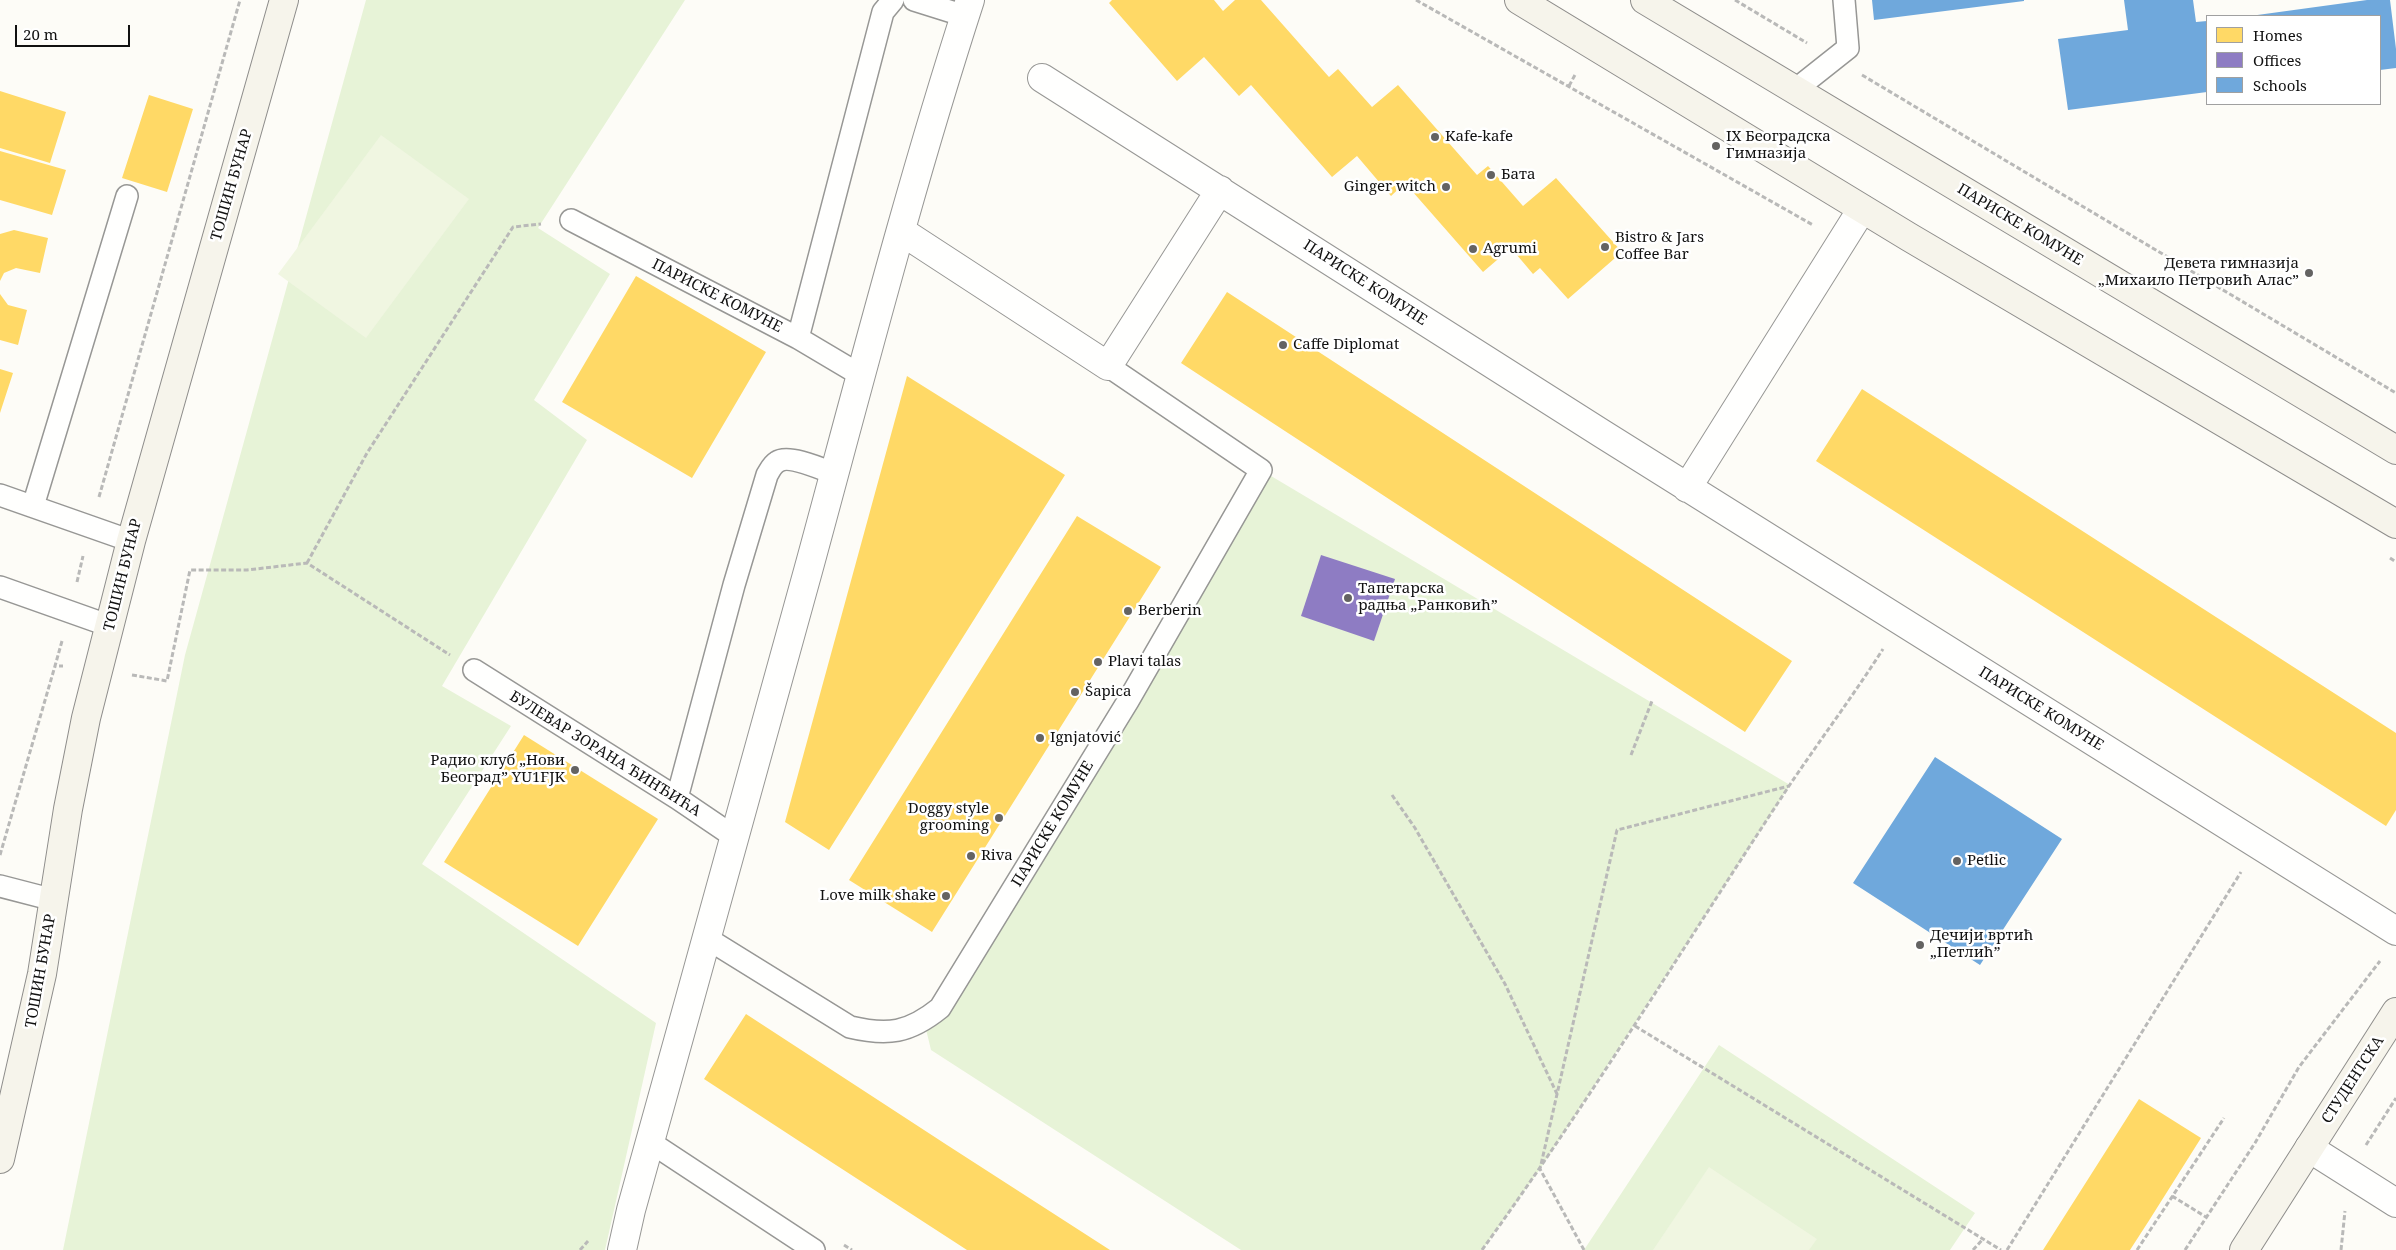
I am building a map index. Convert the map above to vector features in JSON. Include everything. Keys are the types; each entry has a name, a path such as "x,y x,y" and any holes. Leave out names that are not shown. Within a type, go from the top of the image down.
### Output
{"main road":[{"name":"ТОШИН БУНАР","path":"0,1159 42,974 68,809 99,670 131,540 284,0"},
{"name":"ПАРИСКЕ КОМУНЕ","path":"1644,0 2396,450"},
{"path":"1526,2 1862,209 2396,524"},
{"name":"СТУДЕНТСКА","path":"2244,1250 2396,1012"}],"street":[{"path":"622,1250 650,1142 736,838 901,231 938,99 968,8"},
{"name":"ПАРИСКЕ КОМУНЕ","path":"1042,78 1687,488 2396,931"},
{"path":"901,231 1108,366 1220,190"},
{"path":"1687,488 1862,209"},
{"path":"2310,1148 2396,1203"}],"lane":[{"path":"798,338 883,12 893,0"},
{"path":"914,0 968,8"},
{"path":"1795,90 1848,48 1844,0"},
{"path":"33,506 127,196"},
{"name":"ПАРИСКЕ КОМУНЕ","path":"571,220 798,338 862,376"},
{"name":"ПАРИСКЕ КОМУНЕ","path":"708,938 850,1026 876,1033 903,1030 929,1017 940,1008 1128,701 1262,470 1108,366"},
{"path":"677,798 734,585 767,475 776,462 783,460 791,460 835,474"},
{"path":"0,495 131,540"},
{"path":"0,587 110,626"},
{"name":"БУЛЕВАР ЗОРАНА ЂИНЂИЋА","path":"474,670 677,798 736,838"},
{"path":"0,886 54,900"},
{"path":"650,1142 814,1250"}],"path":[{"path":"0,856 70,612 90,527 240,0"},
{"path":"1416,0 1842,241"},
{"path":"1735,0 2396,393"},
{"path":"307,563 367,453 513,227 571,220"},
{"path":"2387,557 2396,562"},
{"path":"55,666 99,670 167,681 190,570 247,570 307,563 474,670"},
{"path":"1482,1250 1540,1169 1636,1026 1790,786 1902,622"},
{"path":"1631,756 1652,701"},
{"path":"1584,1250 1540,1169 1617,830 1790,786"},
{"path":"1392,795 1415,828 1505,984 1557,1094"},
{"path":"2007,1250 2258,845"},
{"path":"2185,1250 2300,1067 2384,956"},
{"path":"1636,1026 2001,1250"},
{"path":"2137,1250 2224,1118"},
{"path":"2172,1196 2206,1217"},
{"path":"1973,1250 1983,1239"}],"green space":[{"path":"366,0 685,0 538,228 610,274 534,400 587,440 442,686 511,726 422,864 656,1023 605,1250 63,1250 185,655"},
{"path":"381,135 469,199 366,338 278,274"},
{"path":"1261,470 1790,785 1540,1169 1482,1250 1241,1250 931,1050 924,1021"},
{"path":"1719,1045 1975,1213 1950,1250 1584,1250"},
{"path":"1709,1167 1817,1239 1809,1250 1653,1250"}],"building: Homes":[{"path":"1112,0 1214,0 1223,11 1235,0 1261,0 1329,77 1338,69 1372,107 1398,85 1477,175 1488,166 1523,206 1556,178 1622,252 1568,299 1540,268 1533,274 1511,248 1483,272 1405,183 1391,196 1357,156 1332,177 1251,85 1239,96 1204,57 1177,81 1109,3"},
{"path":"0,91 66,112 50,163 0,148"},
{"path":"149,95 193,109 167,192 122,178"},
{"path":"0,151 66,170 52,215 0,200"},
{"path":"14,230 48,238 40,273 16,268 4,273 0,281 0,234"},
{"path":"636,276 766,352 692,478 562,402"},
{"path":"1227,292 1792,661 1745,732 1181,363"},
{"path":"0,294 8,305 27,310 18,345 0,340"},
{"path":"0,369 13,373 0,413"},
{"path":"907,376 1065,475 829,850 785,822"},
{"path":"1862,389 2396,733 2396,810 2386,826 1816,461"},
{"path":"1077,516 1161,567 932,932 849,880"},
{"path":"524,735 658,819 578,946 444,862"},
{"path":"746,1014 1110,1250 967,1250 704,1079"},
{"path":"2139,1099 2201,1138 2150,1219 2130,1250 2043,1250"}],"building: Offices":[{"name":"Тапетарска радња „Ранковић”","path":"1321,555 1395,579 1374,641 1301,616"}],"building: Schools":[{"path":"1872,0 2024,0 2024,1 1874,20"},
{"path":"2124,0 2193,0 2196,22 2206,21 2206,92 2068,110 2058,39 2128,30"},
{"path":"2367,0 2390,0 2396,49 2396,68 2381,70 2381,15 2257,15"},
{"name":"Petlic","path":"1935,757 2062,839 1980,965 1853,883"}],"place":[{"name":"Kafe-kafe","path":"1435,137"},
{"name":"IX Београдска Гимназија","path":"1716,146"},
{"name":"Бата","path":"1491,175"},
{"name":"Ginger witch","path":"1446,187"},
{"name":"Bistro & Jars Coffee Bar","path":"1605,247"},
{"name":"Agrumi","path":"1473,249"},
{"name":"Девета гимназија „Михаило Петровић Алас”","path":"2309,273"},
{"name":"Caffe Diplomat","path":"1283,345"},
{"name":"Тапетарска радња „Ранковић”","path":"1348,598"},
{"name":"Berberin","path":"1128,611"},
{"name":"Plavi talas","path":"1098,662"},
{"name":"Šapica","path":"1075,692"},
{"name":"Ignjatović","path":"1040,738"},
{"name":"Радио клуб „Нови Београд” YU1FJK","path":"575,770"},
{"name":"Doggy style grooming","path":"999,818"},
{"name":"Riva","path":"971,856"},
{"name":"Petlic","path":"1957,861"},
{"name":"Love milk shake","path":"946,896"},
{"name":"Дечији вртић „Петлић”","path":"1920,945"}]}
